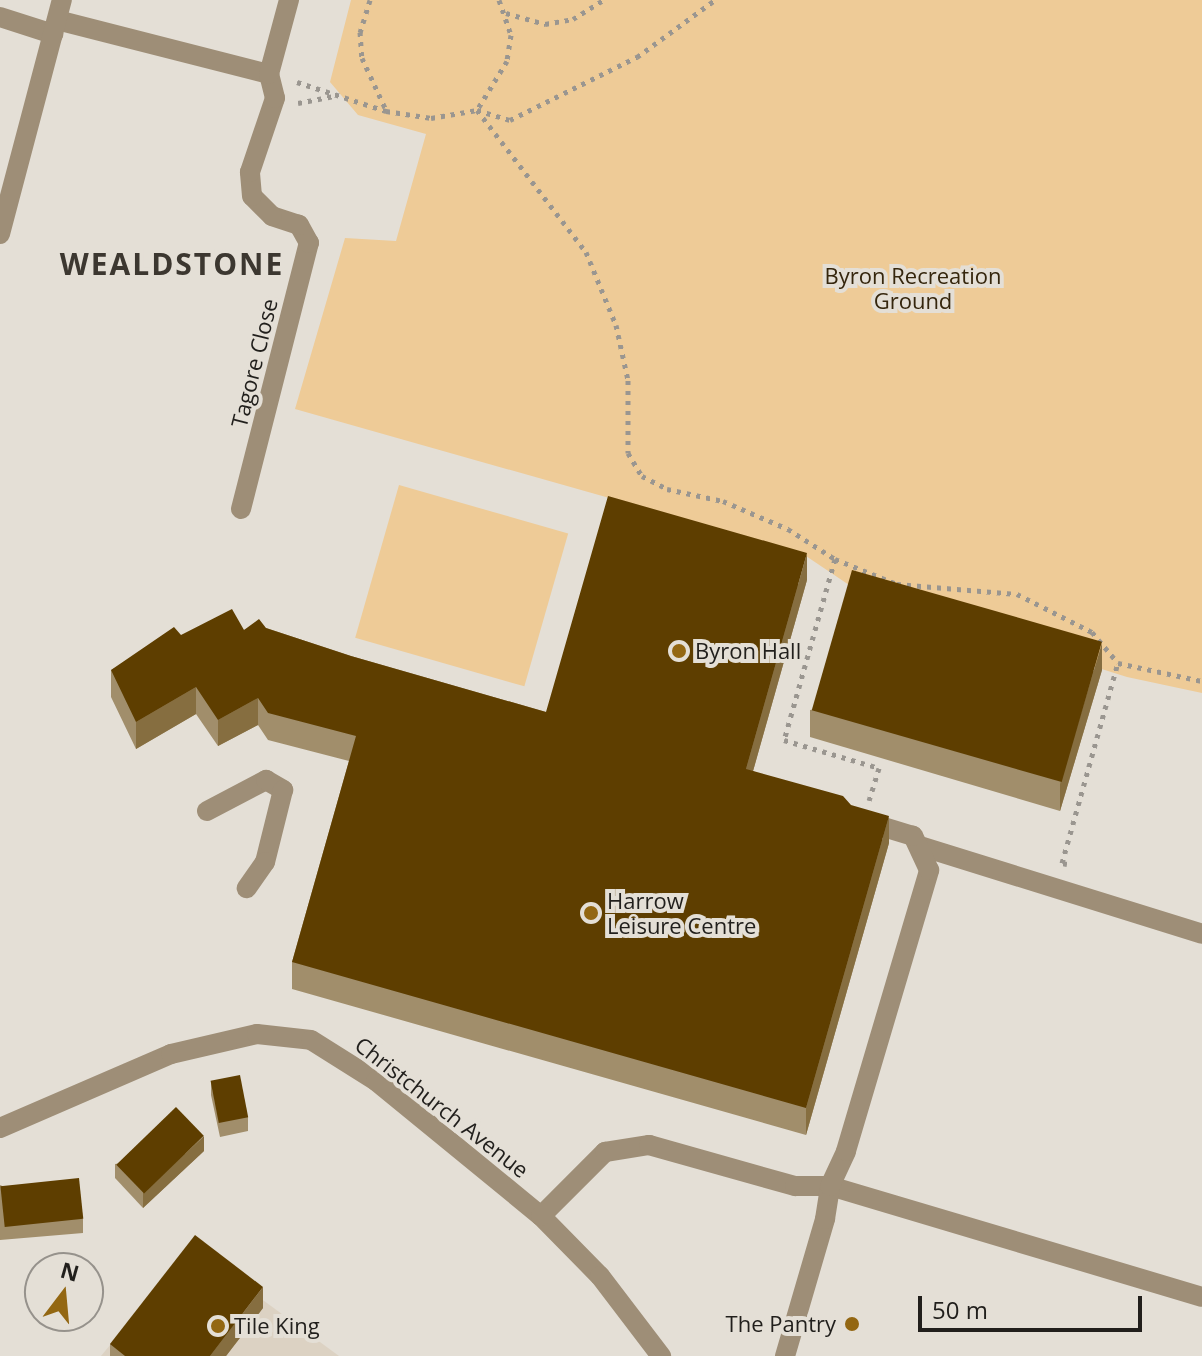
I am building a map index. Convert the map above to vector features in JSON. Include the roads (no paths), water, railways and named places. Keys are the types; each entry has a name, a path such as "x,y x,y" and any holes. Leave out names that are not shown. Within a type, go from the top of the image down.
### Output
{"street":[{"name":"Tagore Close","path":"241,509 309,243 299,225 272,216 252,196 250,172 275,98 269,74 289,0"},
{"path":"0,17 58,18 269,74"},
{"path":"0,234 58,18"},
{"path":"207,811 266,780 283,790 265,862 247,888"},
{"path":"785,1356 825,1219 830,1186 846,1151 929,870 913,836 859,820"},
{"path":"920,846 1202,934"},
{"name":"Christchurch Avenue","path":"0,1128 171,1054 257,1034 289,1035 329,1049 357,1067 541,1216 600,1276 661,1356"},
{"path":"541,1216 605,1152 649,1145 795,1186 830,1186 1202,1297"}],"place":[{"name":"Byron Hall","path":"679,651"},
{"name":"Harrow Leisure Centre","path":"591,913"},
{"name":"The Pantry","path":"852,1324"},
{"name":"Tile King","path":"218,1326"}],"district":[{"name":"WEALDSTONE","path":"172,264"}],"park label":[{"name":"Byron Recreation Ground","path":"913,288"}]}
